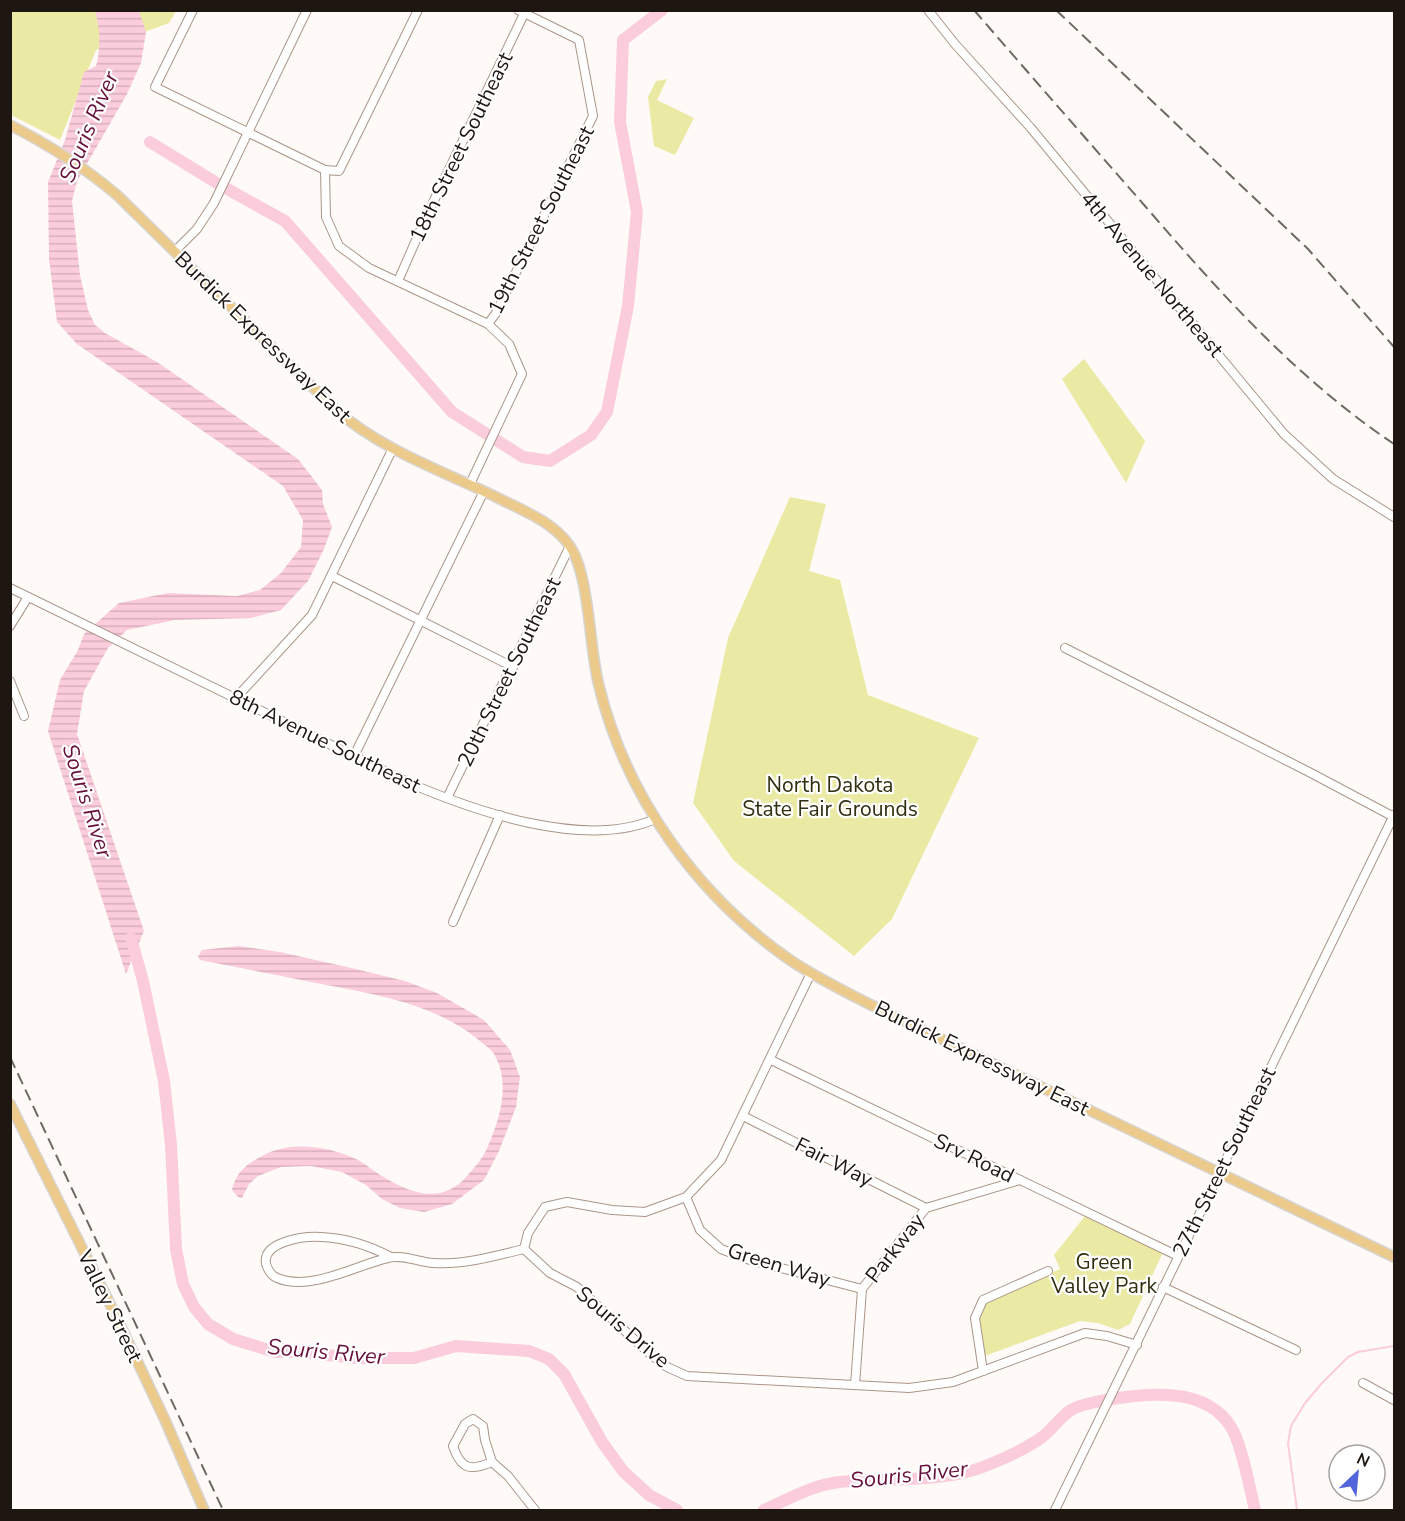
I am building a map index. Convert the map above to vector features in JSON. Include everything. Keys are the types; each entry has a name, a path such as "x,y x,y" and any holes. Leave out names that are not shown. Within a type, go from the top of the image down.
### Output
{"main road":[{"name":"Burdick Expressway East","path":"10,125 41,141 97,178 356,427 393,448 470,484 553,528 570,546 580,570 599,686 613,731 634,779"},
{"name":"Burdick Expressway East","path":"626,762 655,819 703,883 756,934 811,973 875,1007 1395,1257"},
{"name":"Valley Street","path":"10,1104 113,1310 204,1510"}],"street":[{"path":"193,10 155,87 325,170 339,171 418,10"},
{"path":"175,251 197,229 214,203 308,10"},
{"name":"4th Avenue Northeast","path":"928,10 955,44 1030,128 1284,434 1334,479 1395,517"},
{"name":"19th Street Southeast","path":"470,484 522,374 509,344 488,324 496,313 593,116 579,40 521,12"},
{"name":"18th Street Southeast","path":"398,281 521,12"},
{"path":"325,170 326,217 339,246 369,268 488,324"},
{"path":"236,698 312,615 393,448"},
{"path":"354,756 484,491"},
{"name":"20th Street Southeast","path":"447,798 513,667 570,546"},
{"path":"332,576 513,667"},
{"name":"8th Avenue Southeast","path":"10,588 354,756 447,798 553,827 595,832 642,825 655,819"},
{"path":"10,626 27,597"},
{"path":"1065,648 1394,816"},
{"path":"10,681 24,716"},
{"path":"453,922 500,814"},
{"name":"27th Street Southeast","path":"1055,1510 1394,816"},
{"path":"391,1257 308,1281 276,1278 269,1272 266,1262 269,1252 280,1243 301,1238 321,1237 372,1248 391,1257 435,1263 480,1260 524,1249 528,1233 545,1207 567,1202 612,1210 645,1212 686,1197 721,1160 811,973"},
{"name":"Srv Road","path":"771,1060 1178,1256"},
{"name":"Fair Way","path":"743,1116 926,1208"},
{"name":"Parkway","path":"855,1385 862,1289 926,1208 1020,1180"},
{"name":"Green Way","path":"686,1197 700,1230 721,1249 750,1260 862,1289"},
{"name":"Souris Drive","path":"524,1249 550,1273 577,1287 649,1353 667,1367 687,1376 909,1388 953,1382 1085,1333 1107,1336 1137,1345"},
{"path":"982,1371 975,1318 983,1300 1048,1271"},
{"path":"1163,1287 1296,1350"},
{"path":"1363,1383 1395,1400"},
{"path":"492,1462 477,1469 464,1466 456,1457 453,1446 465,1424 473,1419 483,1426 492,1462 508,1476 535,1510"}],"green space":[{"path":"10,11 176,11 169,23 96,50 60,140 11,115"},
{"path":"667,79 657,100 694,118 675,155 654,146 648,97 656,81"},
{"path":"1084,359 1145,441 1126,483 1062,379"},
{"name":"North Dakota State Fair Grounds","path":"790,497 826,504 809,571 840,580 868,695 979,738 892,919 854,956 734,861 693,803 728,638"},
{"name":"Green Valley Park","path":"1085,1216 1163,1252 1130,1324 1118,1330 1098,1323 1080,1321 982,1357 976,1320 985,1302 1060,1269 1054,1255"}],"water":[{"path":"95,11 139,11 146,32 141,63 127,94 77,181 72,201 80,275 88,310 95,325 105,333 157,362 298,459 322,490 323,504 332,527 308,581 281,610 251,618 175,620 127,630 108,648 84,691 77,734 144,931 126,974 48,731 60,680 78,650 84,634 119,603 168,593 237,596 260,590 281,573 301,547 303,520 283,486 77,344 57,322 49,259 48,182 65,140 84,72 96,66 99,38"},
{"path":"239,946 280,952 405,981 437,993 484,1020 510,1050 520,1077 516,1107 499,1151 484,1180 452,1204 424,1212 400,1208 382,1199 366,1185 342,1172 311,1166 281,1167 258,1176 249,1184 242,1198 238,1197 232,1190 239,1173 247,1165 275,1151 298,1147 322,1148 345,1155 415,1192 426,1194 447,1191 467,1176 484,1154 500,1112 503,1088 499,1065 491,1051 463,1029 424,1009 360,991 200,960 198,957 202,950"}],"waterway":[{"path":"150,142 285,221 452,412 523,457 550,461 591,435 607,412 628,306 637,212 620,122 623,40 662,10"},
{"name":"Souris River","path":"131,938 143,981 164,1081 171,1145 176,1249 183,1284 194,1307 208,1324 233,1339 275,1352 300,1352 355,1358 414,1358 456,1346 529,1351 549,1359 564,1374 602,1442 623,1471 649,1495 677,1510"},
{"path":"1297,1510 1288,1443 1291,1426 1305,1403 1348,1357 1358,1352 1394,1346"},
{"name":"Souris River","path":"764,1510 801,1493 840,1482 936,1477 975,1470 1034,1443 1075,1408 1106,1400 1157,1395 1191,1399 1207,1404 1220,1414 1231,1427 1239,1444 1255,1510"}],"railway":[{"path":"974,10 1232,303 1325,392 1394,444"},
{"path":"1056,10 1308,249 1394,347"},
{"path":"10,1057 223,1510"}]}
